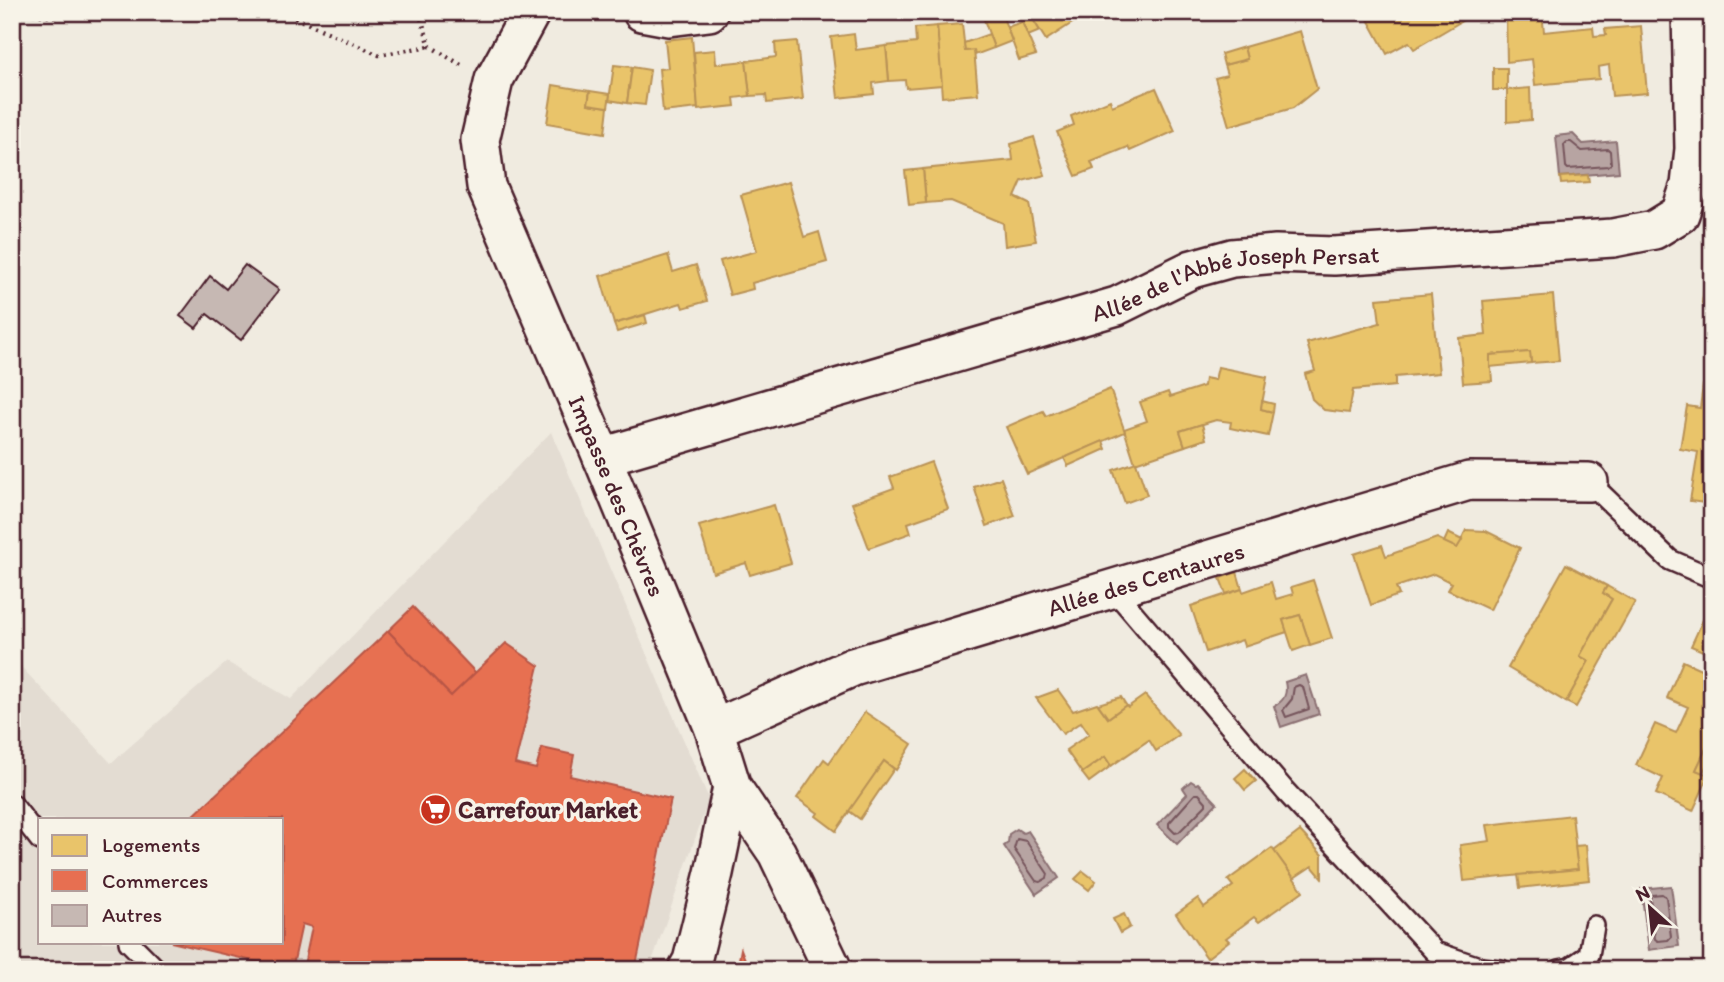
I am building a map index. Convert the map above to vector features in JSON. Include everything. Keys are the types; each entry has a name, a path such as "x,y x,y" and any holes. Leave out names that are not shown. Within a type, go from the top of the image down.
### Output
{"street":[{"name":"Impasse des Chèvres","path":"531,12 494,80 480,140 486,186 714,729 732,787 777,853 833,970"},
{"path":"642,12 670,17 709,12"},
{"name":"Allée de l'Abbé Joseph Persat","path":"602,457 1117,306 1192,269 1232,258 1276,254 1334,256 1480,247 1613,238 1654,230 1680,214 1690,185 1694,149 1691,12"},
{"name":"Allée des Centaures","path":"714,729 853,667 1469,481 1589,482"},
{"path":"687,970 714,873 732,787"}],"lane":[{"path":"1589,482 1670,560 1712,578"},
{"path":"1113,589 1286,792 1435,952 1482,968 1501,970"},
{"path":"12,804 38,837"},
{"path":"1559,970 1570,968 1589,955 1594,926"},
{"path":"131,944 157,970"}],"path":[{"path":"19,12 57,17 77,12"},
{"path":"282,12 379,55 430,46 472,71 494,80"},
{"path":"419,12 430,46"}],"shaded area":[{"path":"551,432 709,799 649,970 12,970 12,657 111,763 227,662 291,699"}],"water":[{"path":"1573,134 1583,144 1616,141 1619,172 1560,177 1556,136"},
{"path":"1306,675 1319,714 1281,727 1274,706 1284,697 1285,682"},
{"path":"1191,781 1198,783 1217,803 1177,844 1157,825 1187,794 1183,788"},
{"path":"1017,829 1023,833 1028,831 1059,878 1036,894 1004,846 1008,843 1009,834"},
{"path":"1671,886 1679,946 1649,950 1641,889"}],"building: Logements":[{"path":"1001,12 1012,41 994,48 982,14"},
{"path":"1028,12 1072,12 1077,20 1046,40"},
{"path":"1364,12 1477,12 1414,49 1409,42 1387,54"},
{"path":"1506,12 1542,12 1544,32 1593,27 1594,36 1606,35 1605,29 1641,26 1647,93 1612,96 1609,65 1598,67 1599,79 1535,85 1532,59 1507,62"},
{"path":"1032,18 1040,31 1028,36 1022,22"},
{"path":"1022,22 1036,55 1019,60 1007,27"},
{"path":"962,24 965,51 974,50 978,94 942,97 937,26"},
{"path":"937,26 942,85 906,88 905,80 889,81 886,46 916,43 915,28"},
{"path":"1300,31 1317,89 1293,108 1229,126 1215,78 1227,75 1224,65 1247,59 1244,47"},
{"path":"854,34 856,50 886,46 889,81 873,83 874,94 838,98 831,37"},
{"path":"989,34 994,48 975,55 974,50 965,51 964,43"},
{"path":"692,37 698,108 663,112 659,69 668,68 665,40"},
{"path":"797,41 803,99 767,103 766,95 750,96 746,61 776,57 775,43"},
{"path":"1244,47 1247,59 1224,65 1221,54"},
{"path":"715,50 716,64 746,61 750,96 734,98 735,106 698,110 694,52"},
{"path":"614,65 632,67 627,103 609,100"},
{"path":"632,67 650,70 645,105 627,103"},
{"path":"1493,68 1507,68 1507,90 1493,90"},
{"path":"553,85 590,91 588,104 608,107 605,133 547,123"},
{"path":"1156,88 1175,131 1130,151 1128,147 1091,162 1094,169 1076,176 1057,132 1074,125 1071,116 1110,100 1112,106"},
{"path":"1530,88 1531,120 1507,122 1507,90"},
{"path":"590,91 610,94 608,107 588,104"},
{"path":"1034,137 1045,175 1022,181 1015,197 1029,204 1036,241 1005,246 1003,223 951,201 926,203 923,169 1013,160 1011,144"},
{"path":"923,169 926,203 909,205 905,171"},
{"path":"1588,175 1589,182 1561,184 1560,177"},
{"path":"788,182 804,237 819,232 827,262 752,283 753,289 730,295 720,261 757,251 741,195"},
{"path":"668,255 673,272 696,265 707,301 683,308 681,303 614,324 600,276"},
{"path":"1707,266 1712,266 1711,315 1702,303"},
{"path":"1431,294 1439,373 1395,377 1395,386 1353,390 1349,413 1324,410 1312,399 1305,374 1315,371 1307,343 1380,323 1377,299"},
{"path":"1553,295 1559,361 1531,363 1530,352 1490,355 1492,381 1463,383 1459,338 1486,335 1483,301"},
{"path":"645,315 647,323 617,332 614,324"},
{"path":"1530,352 1531,363 1490,367 1490,355"},
{"path":"1218,367 1267,377 1261,409 1273,412 1268,436 1230,428 1231,422 1216,420 1180,431 1185,446 1135,463 1124,429 1147,421 1140,402 1168,392 1170,397 1204,386 1205,378 1215,380"},
{"path":"1703,385 1712,386 1712,504 1690,501 1698,452 1680,449 1687,406 1700,408"},
{"path":"1110,389 1125,432 1027,474 1006,427 1043,411 1046,416"},
{"path":"1262,401 1274,404 1273,412 1261,409"},
{"path":"1202,424 1206,439 1185,446 1180,431"},
{"path":"1103,441 1106,449 1068,466 1064,458"},
{"path":"931,462 948,509 908,523 911,533 869,548 852,503 894,488 890,477"},
{"path":"1136,462 1147,495 1125,503 1113,470"},
{"path":"1001,478 1015,516 987,526 974,487"},
{"path":"774,505 791,563 750,575 746,563 713,573 699,526"},
{"path":"1466,530 1486,531 1520,548 1490,610 1448,590 1452,583 1434,574 1396,587 1399,595 1371,605 1354,554 1382,545 1386,556 1437,538 1457,548"},
{"path":"1709,530 1712,531 1712,575 1703,572"},
{"path":"1448,533 1462,540 1457,548 1444,542"},
{"path":"1566,564 1607,586 1603,593 1612,599 1580,656 1589,661 1566,702 1508,668"},
{"path":"1237,572 1242,589 1226,594 1220,578"},
{"path":"1313,580 1332,638 1310,645 1300,615 1283,620 1287,632 1244,646 1242,640 1206,652 1191,606 1271,582 1276,599 1293,594 1291,587"},
{"path":"1607,586 1635,602 1576,707 1566,702 1589,661 1580,656 1612,599 1603,593"},
{"path":"1707,611 1712,613 1712,655 1691,646"},
{"path":"1300,615 1310,645 1293,651 1283,620"},
{"path":"1683,661 1712,674 1712,736 1696,770 1709,775 1693,811 1656,794 1663,778 1636,765 1655,724 1676,733 1688,707 1667,698"},
{"path":"1058,690 1073,711 1097,703 1108,718 1145,695 1179,735 1156,751 1149,740 1111,766 1105,757 1082,773 1066,750 1089,734 1081,722 1063,734 1036,698"},
{"path":"1121,697 1126,705 1108,718 1098,704"},
{"path":"865,712 912,744 896,770 884,761 836,831 816,816 818,813 797,798 824,759 829,763"},
{"path":"1712,736 1712,754 1703,773 1696,770"},
{"path":"1105,757 1111,766 1089,782 1082,773"},
{"path":"884,761 894,769 860,819 849,811"},
{"path":"1245,769 1256,781 1245,790 1235,778"},
{"path":"1572,815 1578,869 1464,881 1460,845 1490,841 1487,825"},
{"path":"1300,831 1322,855 1322,878 1312,866 1294,878 1274,851"},
{"path":"1586,845 1589,880 1520,888 1518,875 1578,869 1575,846"},
{"path":"1272,848 1303,891 1259,922 1254,917 1226,938 1229,941 1207,958 1176,914 1198,898 1204,907 1233,886 1228,880"},
{"path":"1083,871 1096,881 1089,890 1075,879"},
{"path":"1124,914 1130,927 1120,933 1113,919"}],"building: Commerces":[{"path":"413,607 476,673 451,696 388,631"},
{"name":"Carrefour Market","path":"388,631 451,696 506,643 539,666 515,764 536,769 542,748 574,755 570,776 671,799 635,970 303,970 312,927 302,924 292,970 180,944 284,944 284,818 191,818"},
{"path":"741,949 749,970 737,970"}],"building: Autres":[{"path":"245,265 279,290 241,340 207,314 196,328 180,316 210,276 226,289"}],"place":[{"name":"Carrefour Market","path":"435,809"}]}
